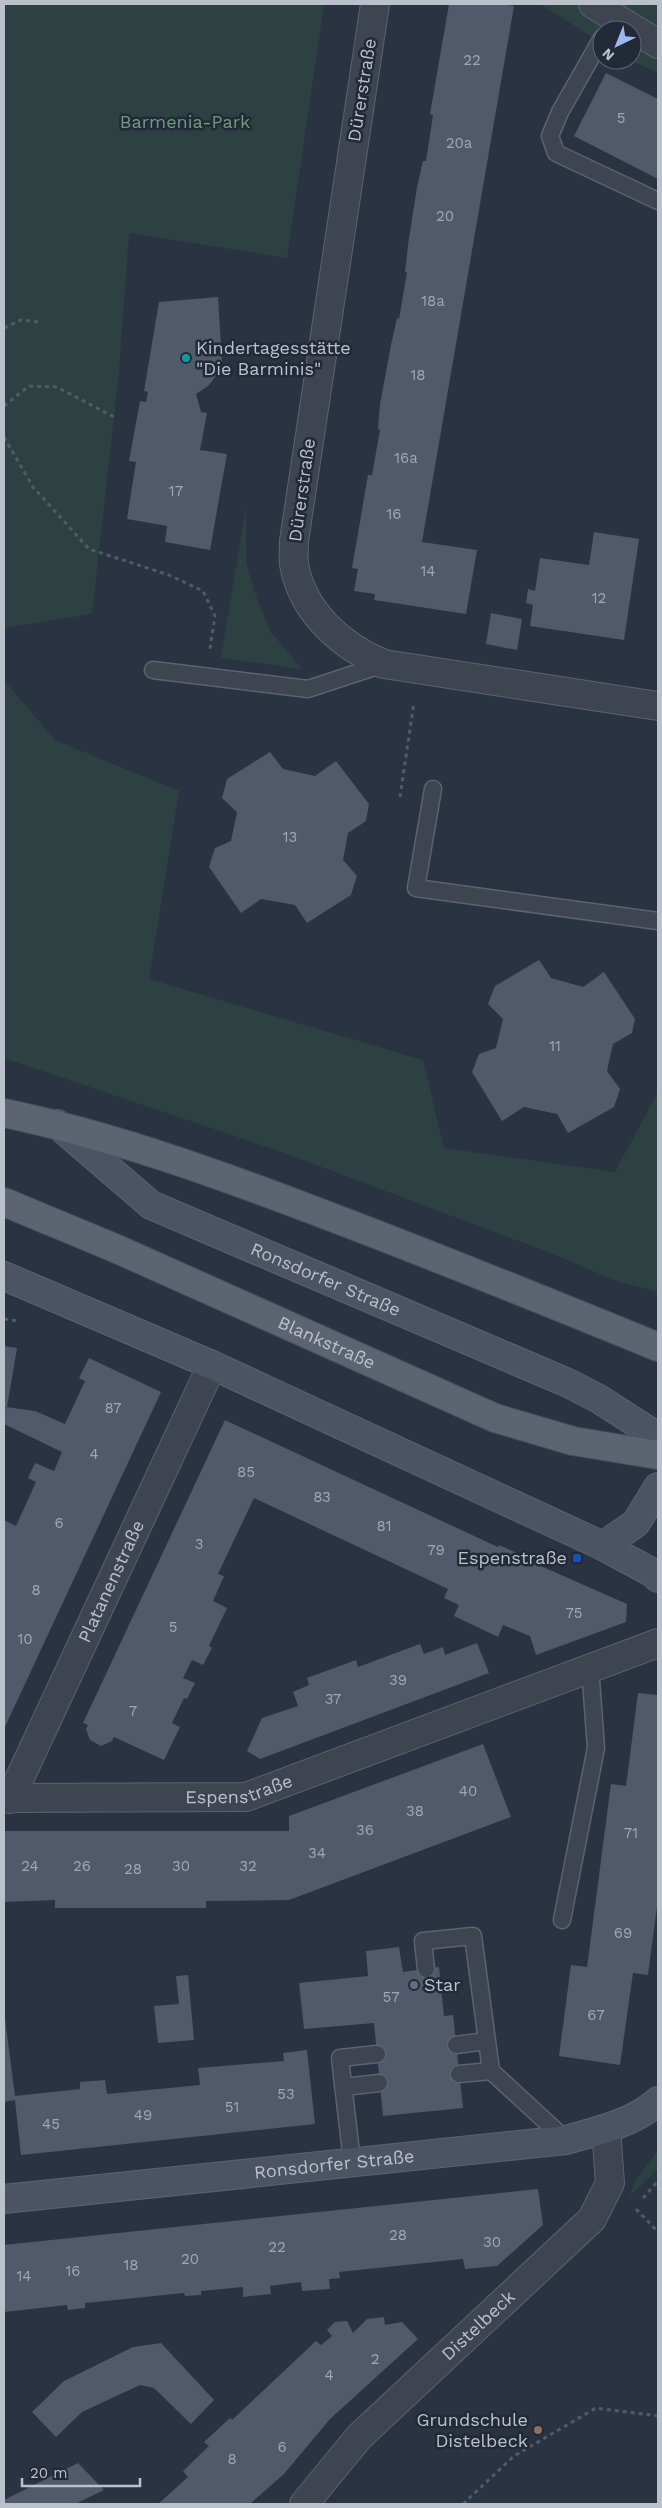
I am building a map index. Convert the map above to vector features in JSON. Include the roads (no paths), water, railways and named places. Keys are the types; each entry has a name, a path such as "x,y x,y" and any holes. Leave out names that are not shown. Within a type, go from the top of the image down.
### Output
{"main road":[{"name":"Ronsdorfer Straße","path":"4,1113 57,1124"},
{"path":"57,1124 186,1162 267,1192 400,1242 658,1347"},
{"name":"Blankstraße","path":"4,1202 117,1249 495,1418 573,1442 658,1455"}],"street":[{"name":"Dürerstraße","path":"375,4 294,541 294,564 306,595 320,620 344,644 362,655 384,664 658,706"},
{"path":"642,37 658,44"},
{"name":"Ronsdorfer Straße","path":"57,1124 151,1205 568,1384 599,1399 658,1437 658,1450"},
{"path":"4,1276 212,1365 603,1546 653,1573 658,1578"},
{"name":"Platanenstraße","path":"7,1798 212,1365"},
{"path":"603,1546 636,1523 658,1487"},
{"name":"Espenstraße","path":"7,1798 246,1797 658,1643"},
{"name":"Ronsdorfer Straße","path":"4,2199 566,2140 606,2129 651,2107 658,2101"},
{"name":"Distelbeck","path":"304,2504 360,2437 592,2219 610,2183 606,2129"}],"lane":[{"path":"592,47 550,136 556,153 658,201"},
{"path":"153,670 207,675 308,689 384,664"},
{"path":"433,789 416,888 658,921"},
{"path":"562,1920 596,1748 590,1667"},
{"path":"426,1969 423,1941 472,1936 491,2071 566,2140"},
{"path":"456,2045 486,2041"},
{"path":"352,2161 340,2058 376,2054"},
{"path":"460,2074 491,2071"},
{"path":"343,2087 379,2083"}],"place":[{"name":"Kindertagesstätte \"Die Barminis\"","path":"186,358"},
{"name":"Espenstraße","path":"577,1558"},
{"name":"Star","path":"414,1985"},
{"name":"Grundschule Distelbeck","path":"538,2430"}],"park label":[{"name":"Barmenia-Park","path":"185,122"}]}
